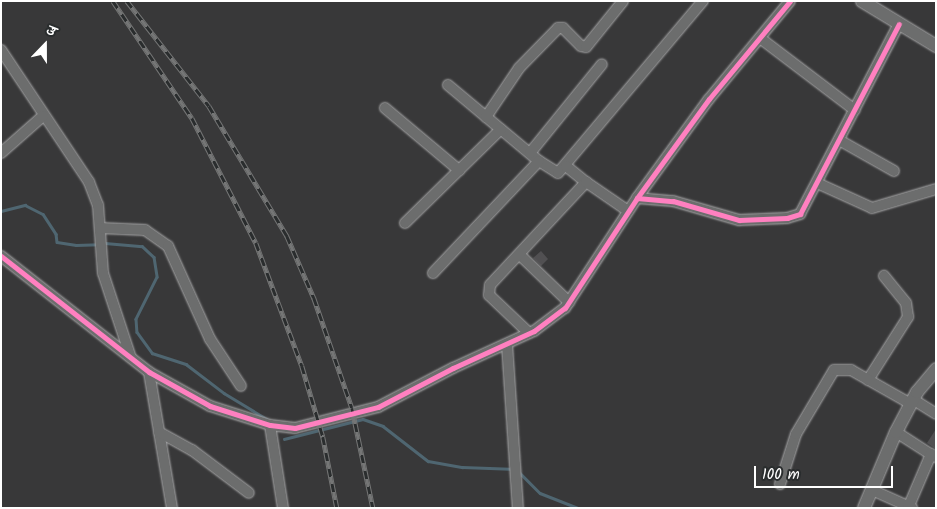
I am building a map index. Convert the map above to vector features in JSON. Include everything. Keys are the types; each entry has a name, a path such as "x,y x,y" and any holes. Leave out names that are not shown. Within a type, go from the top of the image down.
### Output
{"main road":[{"path":"862,1 936,46"},
{"path":"864,508 896,432 912,402 936,369"}],"street":[{"path":"486,117 519,68 558,28 563,28 584,48 623,1"},
{"path":"448,86 539,162 555,173 566,166 703,1"},
{"path":"1,256 149,372 210,406 270,425 294,428 378,407 529,333 569,302 636,198 709,99 790,1"},
{"path":"636,198 673,201 739,220 788,218 800,214 899,24"},
{"path":"760,38 855,110"},
{"path":"1,50 43,116 89,182 98,205 102,273 131,358"},
{"path":"530,153 602,64"},
{"path":"385,108 459,170"},
{"path":"1,153 43,116"},
{"path":"405,223 501,129"},
{"path":"839,140 894,170"},
{"path":"433,273 539,162"},
{"path":"566,166 628,211"},
{"path":"529,333 488,290 586,182"},
{"path":"817,183 872,208 936,189"},
{"path":"100,232 145,230 168,246 210,339 241,386"},
{"path":"520,255 569,302"},
{"path":"868,380 908,317 906,303 884,276"},
{"path":"507,344 518,508"},
{"path":"780,484 796,434 830,373 845,368 936,414"},
{"path":"149,372 172,508"},
{"path":"270,425 283,508"},
{"path":"159,432 192,450 249,493"},
{"path":"872,490 910,507 933,455 896,432"}],"building":[{"path":"541,251 548,259 541,266 533,258"},
{"path":"936,429 936,449 927,443"}],"waterway":[{"path":"1,211 25,205 43,214 56,234 57,242 76,245 99,244"},
{"path":"105,243 142,246 154,257 157,277 136,319 137,332 152,353 186,364 224,393 270,421"},
{"path":"284,439 363,419 383,426 428,461 462,467 513,469"},
{"path":"518,471 540,493 578,508"}],"railway":[{"path":"113,1 192,118 256,243 302,366 323,437 337,508"},
{"path":"127,1 209,106 287,236 314,298 352,408 373,508"}],"cycle path":[{"path":"1,256 149,372 210,406 270,425 295,428 378,407 453,368 534,331 565,308 637,198 709,99 790,1"},
{"path":"637,198 673,201 739,220 787,218 800,214 899,24"}]}
